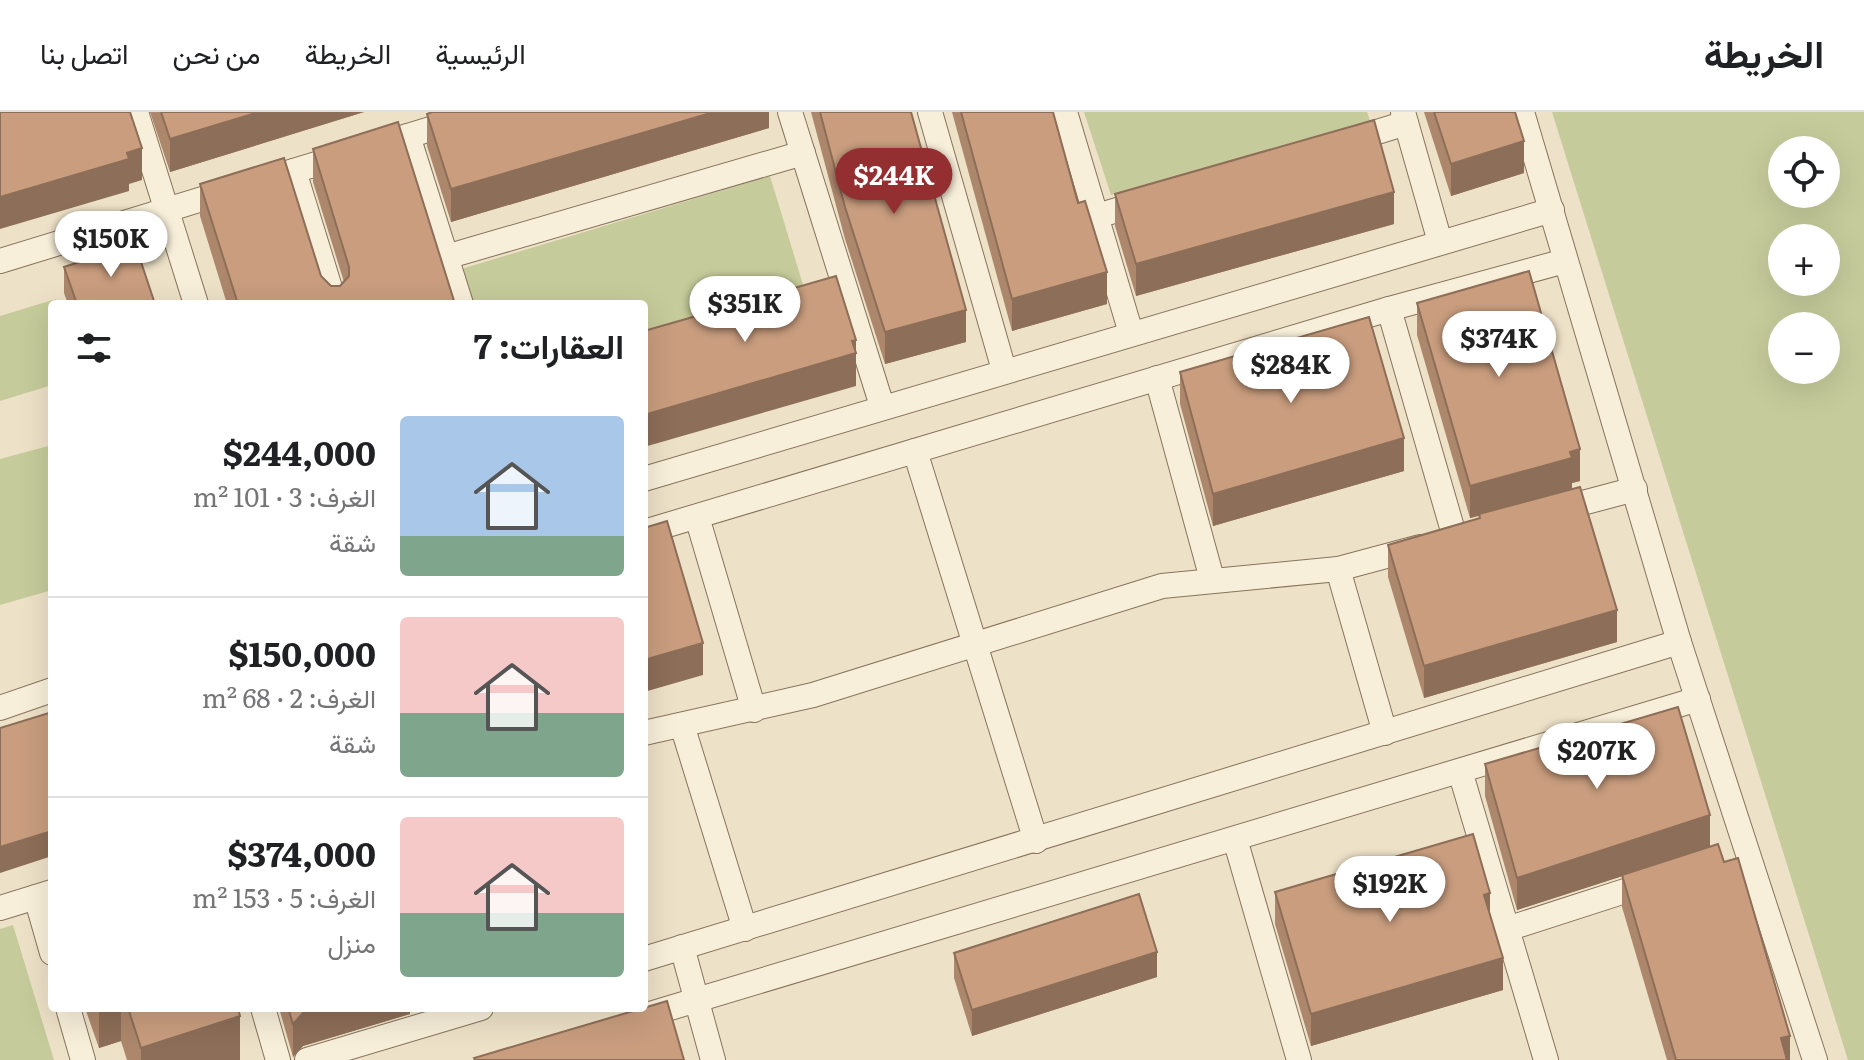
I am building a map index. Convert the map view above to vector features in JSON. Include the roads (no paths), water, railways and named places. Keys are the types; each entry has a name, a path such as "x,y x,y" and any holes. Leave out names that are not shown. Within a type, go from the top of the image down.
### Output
{"street":[{"path":"136,112 195,300"},
{"path":"790,112 882,406"},
{"path":"930,112 1004,370"},
{"path":"1065,112 1131,333"},
{"path":"1522,112 1679,642 1815,1060"},
{"path":"0,261 476,113"},
{"path":"1318,150 1404,118 1440,242"},
{"path":"408,136 460,300"},
{"path":"446,257 803,153"},
{"path":"294,171 334,300"},
{"path":"1097,216 1170,194"},
{"path":"648,478 1552,210"},
{"path":"648,531 1389,309 1565,261"},
{"path":"817,299 846,290"},
{"path":"1389,309 1455,538"},
{"path":"1157,378 1212,579"},
{"path":"915,451 1036,841"},
{"path":"1530,517 1635,489"},
{"path":"697,517 754,710"},
{"path":"648,732 754,710 1162,586 1338,569 1485,529"},
{"path":"1338,569 1385,733"},
{"path":"648,958 1679,642"},
{"path":"0,708 48,691"},
{"path":"623,1023 1698,699"},
{"path":"682,725 745,929"},
{"path":"1460,771 1546,1060"},
{"path":"1235,839 1299,1060"},
{"path":"1718,861 1748,851"},
{"path":"1507,929 1672,875"},
{"path":"0,908 44,894 48,924"},
{"path":"682,947 713,1060"},
{"path":"69,1012 83,1060"},
{"path":"264,1012 278,1060"},
{"path":"307,1060 468,1012"}]}
